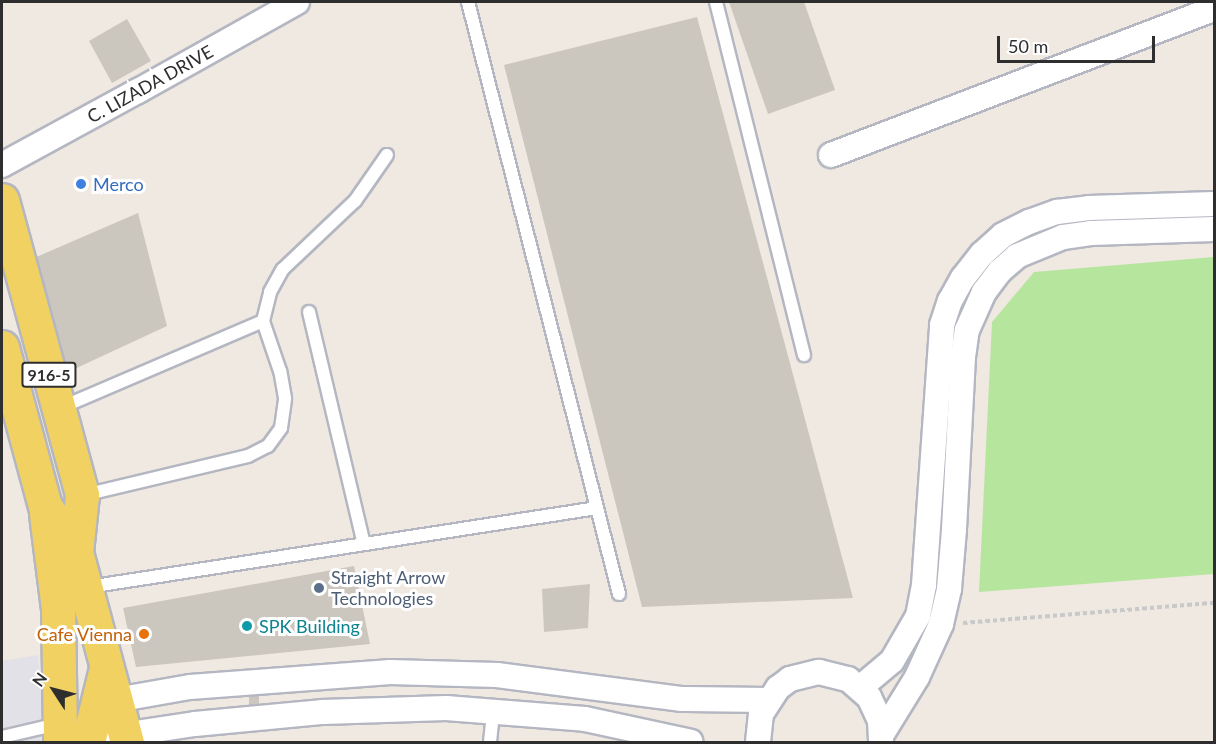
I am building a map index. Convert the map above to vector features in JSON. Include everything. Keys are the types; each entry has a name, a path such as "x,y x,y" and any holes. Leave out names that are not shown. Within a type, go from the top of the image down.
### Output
{"main road":[{"name":"916-5","path":"2,200 82,495 76,552"},
{"name":"916-5","path":"2,347 45,506 76,552 106,665 107,701"},
{"path":"45,506 74,737"},
{"path":"74,737 107,701 126,738"}],"street":[{"name":"C. LIZADA DRIVE","path":"2,165 281,5"},
{"path":"831,155 1215,9"},
{"path":"861,687 892,661 918,616 924,585 942,325 950,301 963,278 982,254 1003,236 1029,222 1057,212 1089,208 1215,204"},
{"path":"882,738 917,677 941,624 949,589 963,357 967,330 984,292 1000,271 1017,256 1063,237 1090,233 1215,229"},
{"path":"107,701 190,687 390,672 477,674 578,684 682,699 768,700"},
{"path":"758,742 761,714 768,700 790,680 819,672 834,674 861,687 876,708 882,738"},
{"path":"321,677 322,712"},
{"path":"74,737 126,738 322,712 391,708 493,711 585,719 678,741"}],"lane":[{"path":"468,2 619,594"},
{"path":"716,2 804,355"},
{"path":"82,495 248,456 268,446 281,428 285,398 280,371 263,321 270,292 283,269 355,201 387,155"},
{"path":"309,312 364,544"},
{"path":"59,409 263,321"},
{"path":"86,588 597,508"},
{"path":"490,742 493,711"},
{"path":"2,737 74,737"}],"path":[{"path":"941,624 1215,603"}],"shaded area":[{"path":"38,655 44,717 42,742 2,742 2,661"}],"green space":[{"path":"1214,257 1214,574 979,592 992,322 1034,272"}],"building":[{"path":"729,2 804,2 835,90 768,114"},
{"path":"697,17 853,598 642,607 504,65"},
{"path":"127,19 151,61 112,83 89,41"},
{"path":"138,213 167,326 68,372 34,258"},
{"name":"SPK Building","path":"354,566 370,644 136,667 123,608"},
{"path":"590,584 588,628 544,632 542,589"},
{"path":"259,695 259,705 249,705 249,696"}],"place":[{"name":"Merco","path":"81,184"},
{"name":"Straight Arrow Technologies","path":"319,588"},
{"name":"SPK Building","path":"247,626"},
{"name":"Cafe Vienna","path":"144,634"}]}
